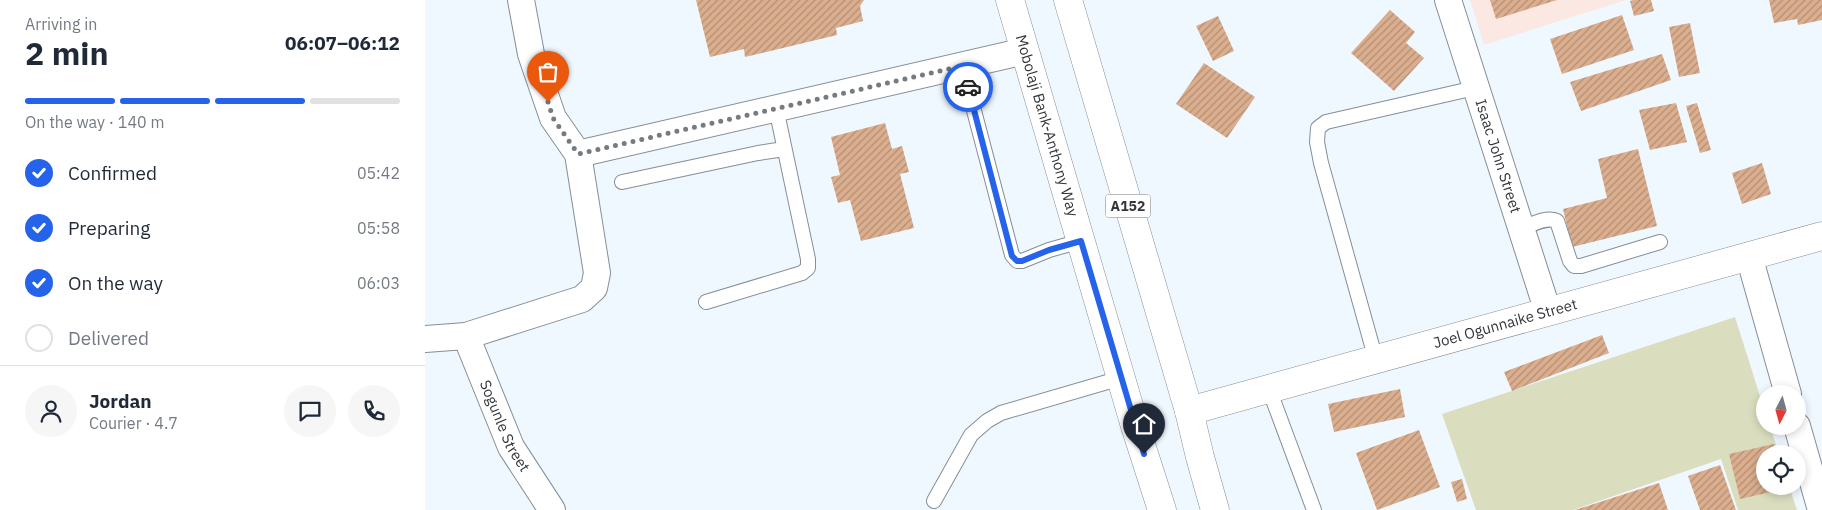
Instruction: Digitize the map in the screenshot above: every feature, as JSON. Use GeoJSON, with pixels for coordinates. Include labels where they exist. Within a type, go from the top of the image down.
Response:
{"type":"FeatureCollection","features":[{"type":"Feature","properties":{"kind":"main road","name":"Mobolaji Bank-Anthony Way"},"geometry":{"type":"LineString","coordinates":[[1010,0],[1121,378],[1154,503]]}},
{"type":"Feature","properties":{"kind":"main road","name":"A152"},"geometry":{"type":"LineString","coordinates":[[1068,0],[1189,411],[1199,457],[1215,510]]}},
{"type":"Feature","properties":{"kind":"main road","name":"Joel Ogunnaike Street"},"geometry":{"type":"LineString","coordinates":[[1189,411],[1822,236]]}},
{"type":"Feature","properties":{"kind":"street"},"geometry":{"type":"LineString","coordinates":[[425,339],[466,336],[581,299],[594,288],[597,272],[578,154],[553,118],[531,54],[521,0]]}},
{"type":"Feature","properties":{"kind":"street","name":"Isaac John Street"},"geometry":{"type":"LineString","coordinates":[[1448,0],[1548,312]]}},
{"type":"Feature","properties":{"kind":"street"},"geometry":{"type":"LineString","coordinates":[[578,154],[1025,51]]}},
{"type":"Feature","properties":{"kind":"street"},"geometry":{"type":"LineString","coordinates":[[1749,256],[1785,385]]}},
{"type":"Feature","properties":{"kind":"street","name":"Sogunle Street"},"geometry":{"type":"LineString","coordinates":[[466,336],[511,446],[553,510]]}},
{"type":"Feature","properties":{"kind":"street"},"geometry":{"type":"LineString","coordinates":[[1800,435],[1821,510]]}},
{"type":"Feature","properties":{"kind":"lane"},"geometry":{"type":"LineString","coordinates":[[962,66],[1012,256],[1017,261],[1022,261],[1049,250],[1081,241]]}},
{"type":"Feature","properties":{"kind":"lane"},"geometry":{"type":"LineString","coordinates":[[1376,360],[1321,163],[1317,142],[1318,128],[1326,122],[1475,88]]}},
{"type":"Feature","properties":{"kind":"lane"},"geometry":{"type":"LineString","coordinates":[[706,302],[802,274],[807,268],[809,259],[776,108]]}},
{"type":"Feature","properties":{"kind":"lane"},"geometry":{"type":"LineString","coordinates":[[622,182],[784,149]]}},
{"type":"Feature","properties":{"kind":"lane"},"geometry":{"type":"LineString","coordinates":[[1521,229],[1546,220],[1552,219],[1557,221],[1570,262],[1574,266],[1581,266],[1660,242]]}},
{"type":"Feature","properties":{"kind":"lane"},"geometry":{"type":"LineString","coordinates":[[934,501],[971,435],[987,421],[1001,413],[1121,378]]}},
{"type":"Feature","properties":{"kind":"lane"},"geometry":{"type":"LineString","coordinates":[[1269,389],[1314,510]]}},
{"type":"Feature","properties":{"kind":"lane"},"geometry":{"type":"LineString","coordinates":[[1136,462],[1154,503]]}},
{"type":"Feature","properties":{"kind":"shaded area"},"geometry":{"type":"Polygon","coordinates":[[[1470,0],[1626,0],[1484,45],[1470,0]]]}},
{"type":"Feature","properties":{"kind":"green space"},"geometry":{"type":"Polygon","coordinates":[[[1735,317],[1756,385],[1756,435],[1773,435],[1776,445],[1756,445],[1756,495],[1792,495],[1797,510],[1738,510],[1721,459],[1573,510],[1476,510],[1442,414],[1735,317]]]}},
{"type":"Feature","properties":{"kind":"building"},"geometry":{"type":"Polygon","coordinates":[[[696,0],[864,0],[860,6],[863,21],[836,28],[837,35],[745,57],[744,49],[710,57],[696,0]]]}},
{"type":"Feature","properties":{"kind":"building"},"geometry":{"type":"Polygon","coordinates":[[[1490,0],[1557,0],[1496,19],[1490,0]]]}},
{"type":"Feature","properties":{"kind":"building"},"geometry":{"type":"Polygon","coordinates":[[[1651,0],[1654,11],[1634,16],[1630,1],[1651,0]]]}},
{"type":"Feature","properties":{"kind":"building"},"geometry":{"type":"Polygon","coordinates":[[[1769,0],[1822,0],[1822,20],[1798,25],[1797,19],[1774,23],[1769,0]]]}},
{"type":"Feature","properties":{"kind":"building"},"geometry":{"type":"Polygon","coordinates":[[[1390,10],[1415,32],[1406,43],[1424,58],[1394,91],[1351,53],[1390,10]]]}},
{"type":"Feature","properties":{"kind":"building"},"geometry":{"type":"Polygon","coordinates":[[[1622,15],[1634,50],[1562,74],[1550,39],[1622,15]]]}},
{"type":"Feature","properties":{"kind":"building"},"geometry":{"type":"Polygon","coordinates":[[[1218,16],[1234,51],[1213,61],[1196,26],[1218,16]]]}},
{"type":"Feature","properties":{"kind":"building"},"geometry":{"type":"Polygon","coordinates":[[[1690,23],[1700,73],[1679,77],[1669,27],[1690,23]]]}},
{"type":"Feature","properties":{"kind":"building"},"geometry":{"type":"Polygon","coordinates":[[[1662,54],[1671,80],[1581,111],[1570,82],[1662,54]]]}},
{"type":"Feature","properties":{"kind":"building"},"geometry":{"type":"Polygon","coordinates":[[[1204,63],[1255,97],[1227,138],[1176,104],[1204,63]]]}},
{"type":"Feature","properties":{"kind":"building"},"geometry":{"type":"Polygon","coordinates":[[[1676,103],[1687,142],[1650,150],[1639,110],[1676,103]]]}},
{"type":"Feature","properties":{"kind":"building"},"geometry":{"type":"Polygon","coordinates":[[[1697,103],[1711,150],[1700,153],[1686,106],[1697,103]]]}},
{"type":"Feature","properties":{"kind":"building"},"geometry":{"type":"Polygon","coordinates":[[[885,123],[892,149],[902,146],[909,172],[900,174],[914,228],[861,241],[850,200],[838,203],[831,177],[840,175],[831,137],[885,123]]]}},
{"type":"Feature","properties":{"kind":"building"},"geometry":{"type":"Polygon","coordinates":[[[1638,149],[1657,226],[1572,247],[1563,209],[1607,198],[1598,159],[1638,149]]]}},
{"type":"Feature","properties":{"kind":"building"},"geometry":{"type":"Polygon","coordinates":[[[1762,163],[1771,194],[1742,204],[1732,173],[1762,163]]]}},
{"type":"Feature","properties":{"kind":"building"},"geometry":{"type":"Polygon","coordinates":[[[1602,335],[1609,353],[1512,391],[1504,372],[1602,335]]]}},
{"type":"Feature","properties":{"kind":"building"},"geometry":{"type":"Polygon","coordinates":[[[1400,389],[1405,417],[1334,432],[1328,404],[1400,389]]]}},
{"type":"Feature","properties":{"kind":"building"},"geometry":{"type":"Polygon","coordinates":[[[1419,430],[1440,487],[1377,510],[1356,453],[1419,430]]]}},
{"type":"Feature","properties":{"kind":"building"},"geometry":{"type":"Polygon","coordinates":[[[1756,448],[1756,495],[1758,495],[1740,499],[1729,454],[1756,448]]]}},
{"type":"Feature","properties":{"kind":"building"},"geometry":{"type":"Polygon","coordinates":[[[1720,465],[1736,510],[1700,510],[1688,476],[1720,465]]]}},
{"type":"Feature","properties":{"kind":"building"},"geometry":{"type":"Polygon","coordinates":[[[1462,479],[1467,499],[1457,502],[1451,482],[1462,479]]]}},
{"type":"Feature","properties":{"kind":"building"},"geometry":{"type":"Polygon","coordinates":[[[1659,483],[1668,510],[1575,510],[1659,483]]]}},
{"type":"Feature","properties":{"kind":"way so far"},"geometry":{"type":"LineString","coordinates":[[548,102],[553,118],[578,154],[962,66],[968,87]]}},
{"type":"Feature","properties":{"kind":"route"},"geometry":{"type":"LineString","coordinates":[[968,87],[1012,256],[1017,261],[1022,261],[1049,250],[1081,241],[1144,454]]}}]}
